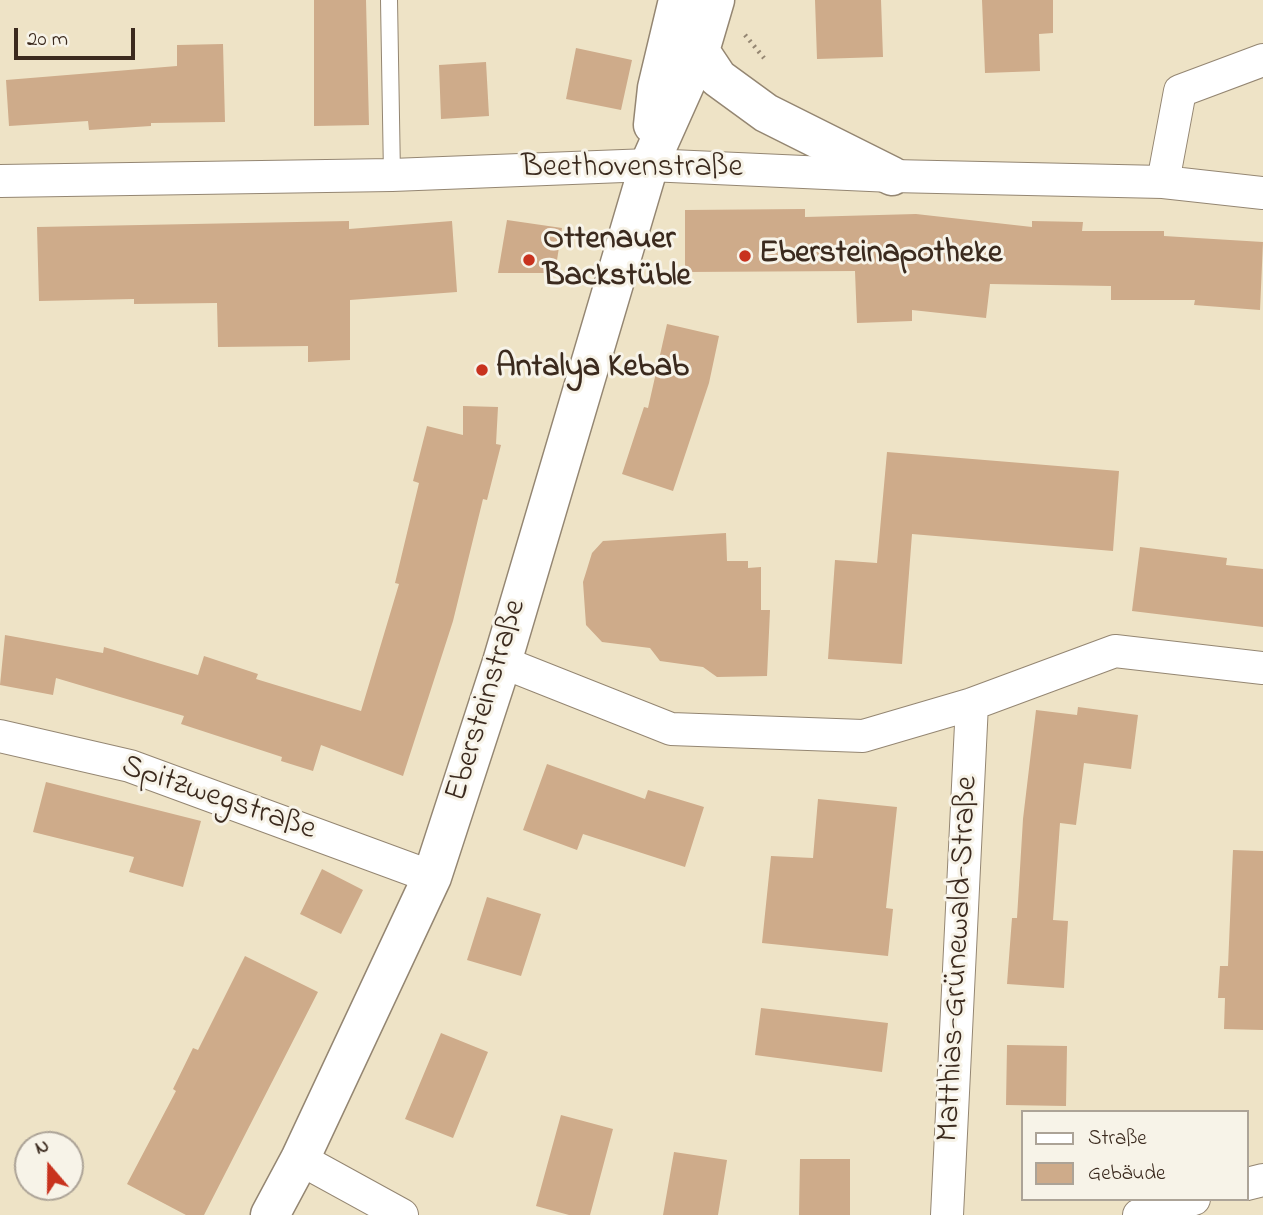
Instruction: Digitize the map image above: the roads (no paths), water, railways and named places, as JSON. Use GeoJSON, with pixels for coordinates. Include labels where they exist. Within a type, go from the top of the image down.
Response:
{"type":"FeatureCollection","features":[{"type":"Feature","properties":{"kind":"street","name":"Ebersteinstraße"},"geometry":{"type":"LineString","coordinates":[[649,165],[657,88],[678,0]]}},
{"type":"Feature","properties":{"kind":"street","name":"Ebersteinstraße"},"geometry":{"type":"LineString","coordinates":[[270,1215],[300,1159],[432,877],[502,663],[649,165],[700,51],[715,0]]}},
{"type":"Feature","properties":{"kind":"street"},"geometry":{"type":"LineString","coordinates":[[700,51],[718,78],[766,113],[892,176]]}},
{"type":"Feature","properties":{"kind":"street"},"geometry":{"type":"LineString","coordinates":[[1163,182],[1180,91],[1263,60]]}},
{"type":"Feature","properties":{"kind":"street","name":"Beethovenstraße"},"geometry":{"type":"LineString","coordinates":[[0,181],[393,174],[649,165],[892,176],[1163,182],[1263,193]]}},
{"type":"Feature","properties":{"kind":"street"},"geometry":{"type":"LineString","coordinates":[[502,663],[671,729],[863,736],[972,704],[1115,651],[1263,668]]}},
{"type":"Feature","properties":{"kind":"street","name":"Matthias-Grünewald-Straße"},"geometry":{"type":"LineString","coordinates":[[947,1215],[972,704]]}},
{"type":"Feature","properties":{"kind":"street","name":"Spitzwegstraße"},"geometry":{"type":"LineString","coordinates":[[0,736],[130,766],[432,877]]}},
{"type":"Feature","properties":{"kind":"street"},"geometry":{"type":"LineString","coordinates":[[300,1159],[402,1215]]}},
{"type":"Feature","properties":{"kind":"street"},"geometry":{"type":"LineString","coordinates":[[1139,1215],[1187,1201]]}},
{"type":"Feature","properties":{"kind":"lane"},"geometry":{"type":"LineString","coordinates":[[389,0],[393,174]]}},
{"type":"Feature","properties":{"kind":"place","name":"Ebersteinapotheke"},"geometry":{"type":"Point","coordinates":[745,256]}},
{"type":"Feature","properties":{"kind":"place","name":"Ottenauer Backstüble"},"geometry":{"type":"Point","coordinates":[529,260]}},
{"type":"Feature","properties":{"kind":"place","name":"Antalya Kebab"},"geometry":{"type":"Point","coordinates":[482,370]}}]}
